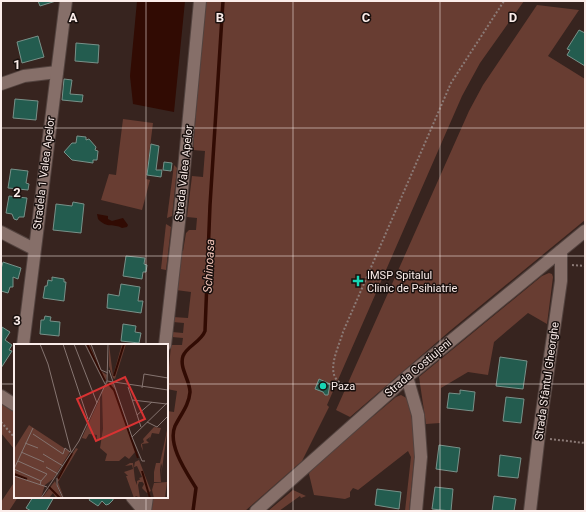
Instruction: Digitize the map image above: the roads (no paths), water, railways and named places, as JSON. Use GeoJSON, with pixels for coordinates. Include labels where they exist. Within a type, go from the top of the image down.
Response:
{"type":"FeatureCollection","features":[{"type":"Feature","properties":{"kind":"street","name":"Stradela 1 Valea Apelor"},"geometry":{"type":"LineString","coordinates":[[23,344],[66,1]]}},
{"type":"Feature","properties":{"kind":"street","name":"Strada Valea Apelor"},"geometry":{"type":"LineString","coordinates":[[165,344],[179,222],[200,1]]}},
{"type":"Feature","properties":{"kind":"street"},"geometry":{"type":"LineString","coordinates":[[1,84],[24,76],[57,72]]}},
{"type":"Feature","properties":{"kind":"street","name":"Strada Costiujeni"},"geometry":{"type":"LineString","coordinates":[[256,511],[407,377],[585,231]]}},
{"type":"Feature","properties":{"kind":"street"},"geometry":{"type":"LineString","coordinates":[[1,232],[34,249]]}},
{"type":"Feature","properties":{"kind":"street","name":"Strada Sfântul Gheorghe"},"geometry":{"type":"LineString","coordinates":[[530,511],[561,281],[562,251]]}},
{"type":"Feature","properties":{"kind":"street"},"geometry":{"type":"LineString","coordinates":[[407,377],[418,415],[422,457],[416,511]]}},
{"type":"Feature","properties":{"kind":"street"},"geometry":{"type":"LineString","coordinates":[[1,396],[14,404]]}},
{"type":"Feature","properties":{"kind":"street"},"geometry":{"type":"LineString","coordinates":[[133,498],[144,511]]}},
{"type":"Feature","properties":{"kind":"street"},"geometry":{"type":"LineString","coordinates":[[144,511],[147,498]]}},
{"type":"Feature","properties":{"kind":"waterway","name":"Schinoasa"},"geometry":{"type":"LineString","coordinates":[[193,511],[196,488],[179,458],[173,434],[190,392],[182,365],[183,356],[205,331],[210,205],[223,1]]}},
{"type":"Feature","properties":{"kind":"place","name":"IMSP Spitalul Clinic de Psihiatrie"},"geometry":{"type":"Point","coordinates":[358,281]}},
{"type":"Feature","properties":{"kind":"place","name":"Paza"},"geometry":{"type":"Point","coordinates":[323,386]}}]}
